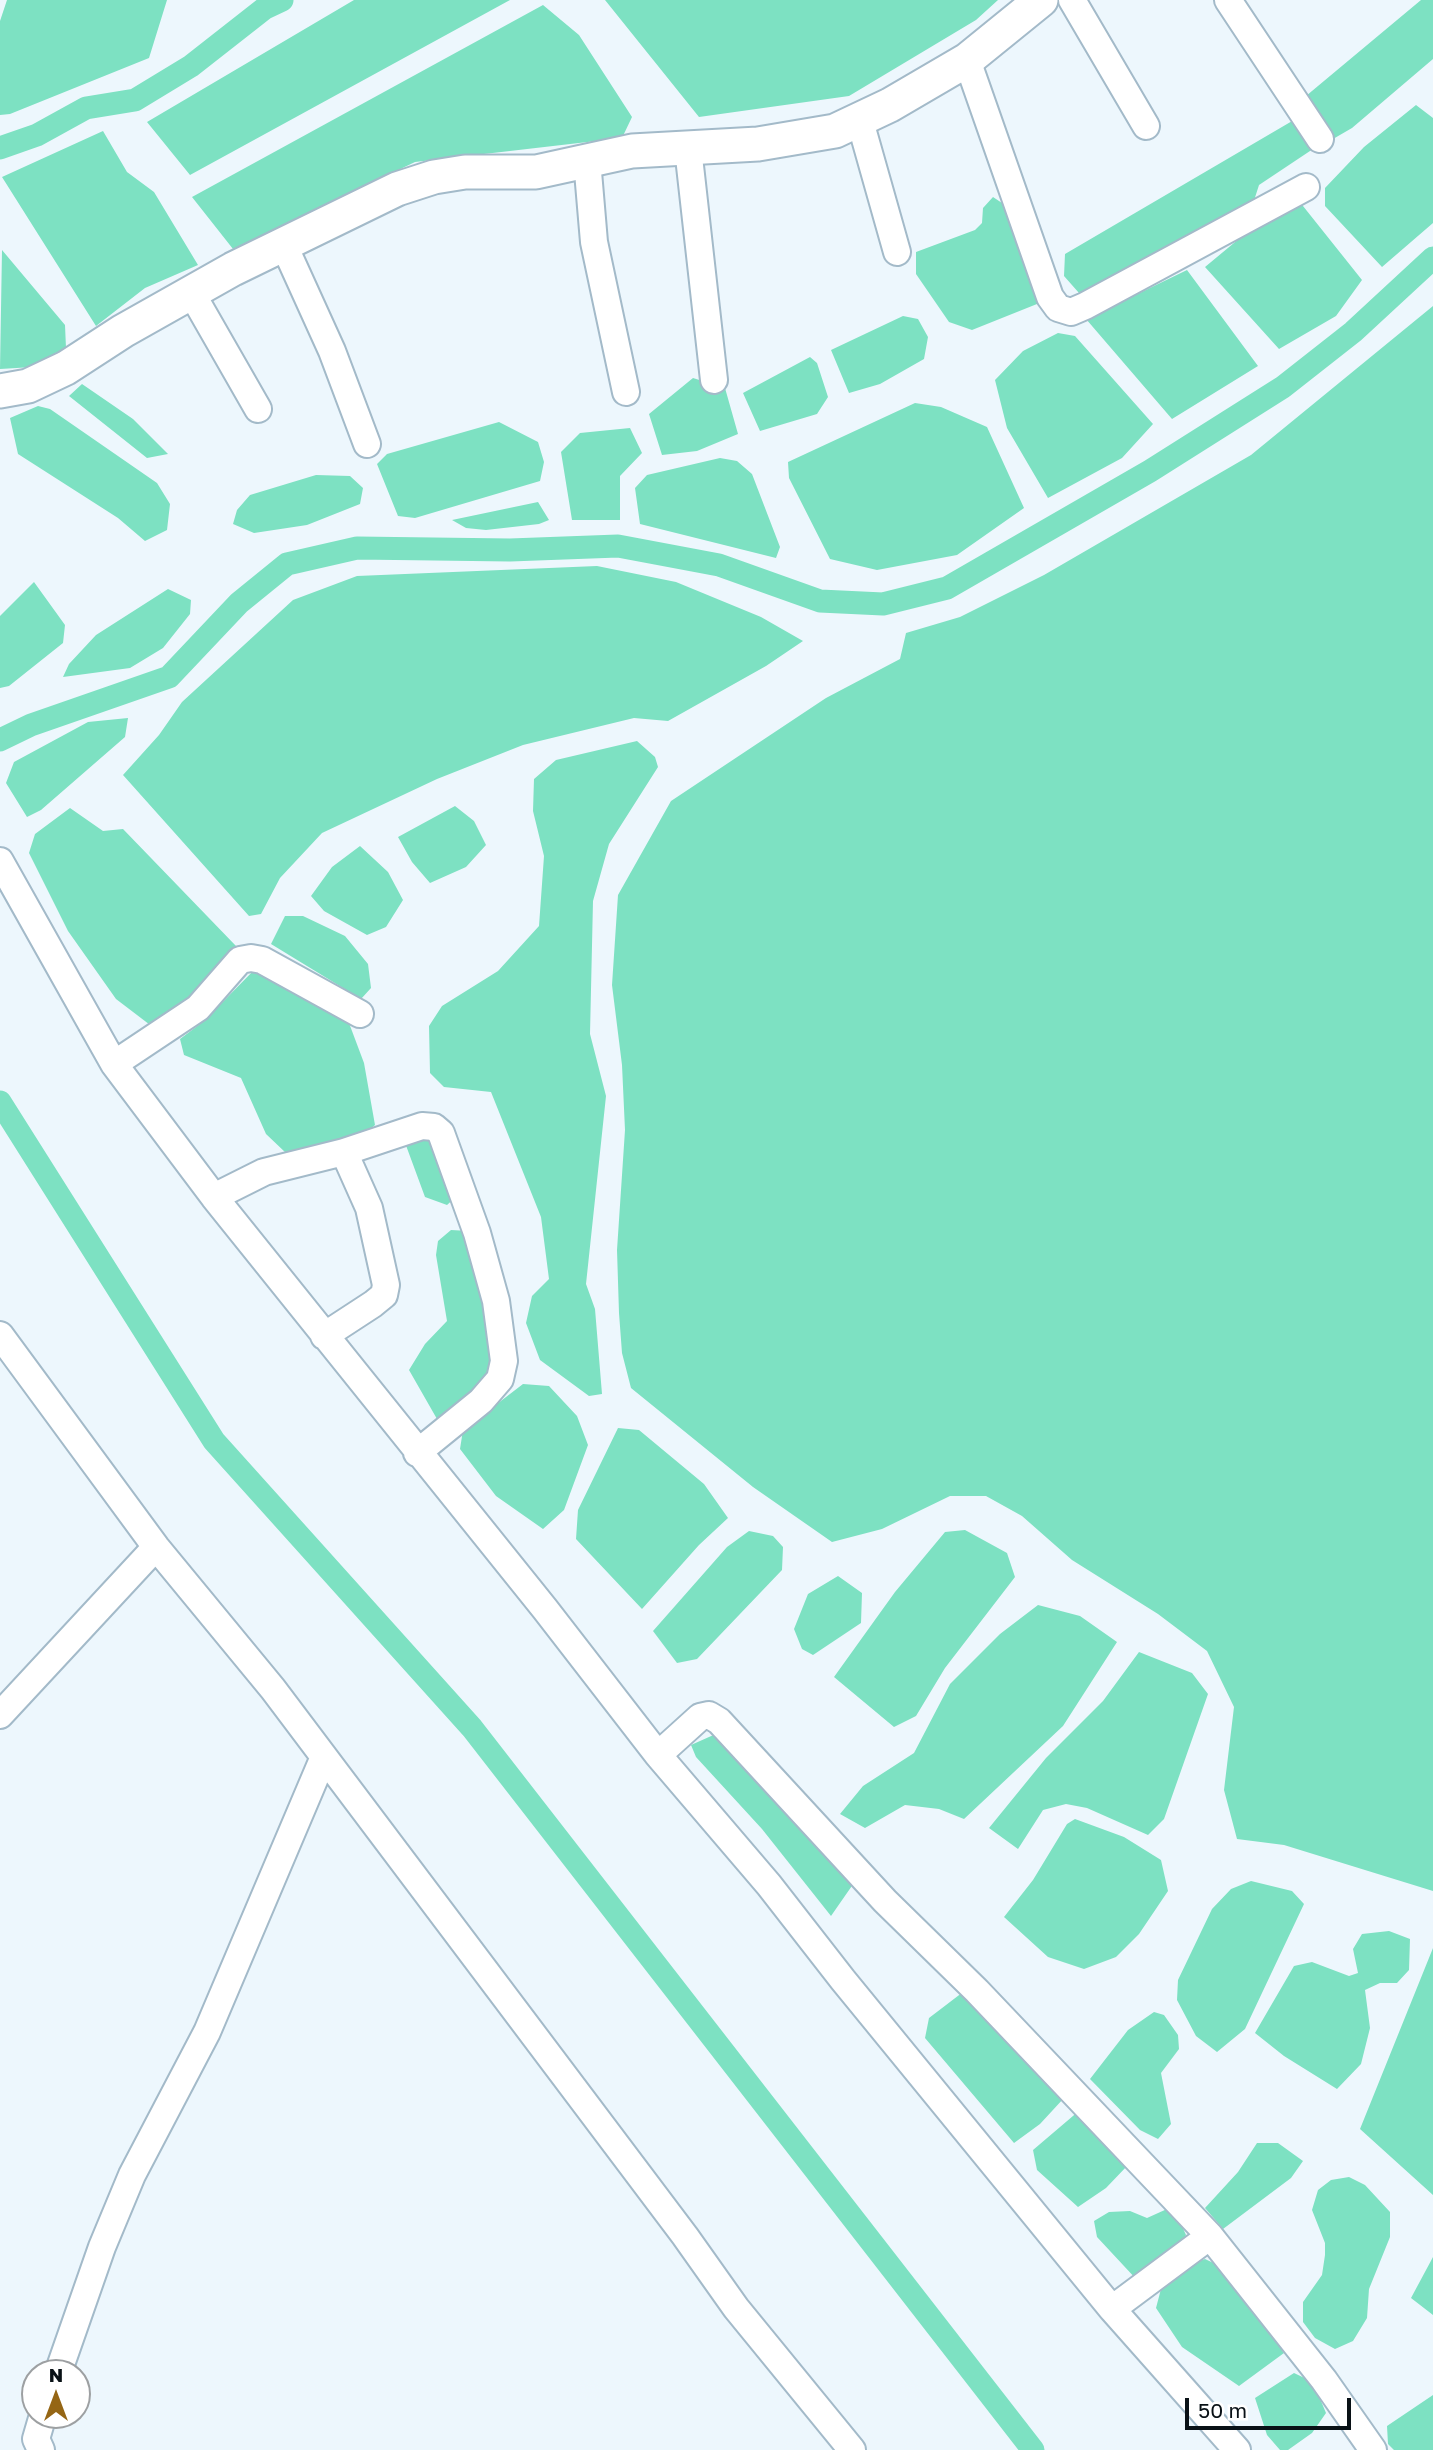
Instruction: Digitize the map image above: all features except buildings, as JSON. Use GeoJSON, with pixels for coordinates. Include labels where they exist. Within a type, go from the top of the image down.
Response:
{"type":"FeatureCollection","features":[{"type":"Feature","properties":{"kind":"street"},"geometry":{"type":"LineString","coordinates":[[0,391],[28,386],[66,368],[191,292],[283,243],[397,189],[434,177],[465,172],[537,172],[632,151],[758,144],[808,136],[860,121],[967,60],[1041,0]]}},
{"type":"Feature","properties":{"kind":"street"},"geometry":{"type":"LineString","coordinates":[[1072,0],[1146,127]]}},
{"type":"Feature","properties":{"kind":"street"},"geometry":{"type":"LineString","coordinates":[[1228,0],[1320,139]]}},
{"type":"Feature","properties":{"kind":"street"},"geometry":{"type":"LineString","coordinates":[[967,60],[1050,297],[1058,308],[1071,312],[1085,306],[1306,187]]}},
{"type":"Feature","properties":{"kind":"street"},"geometry":{"type":"LineString","coordinates":[[860,121],[897,252]]}},
{"type":"Feature","properties":{"kind":"street"},"geometry":{"type":"LineString","coordinates":[[688,148],[714,380]]}},
{"type":"Feature","properties":{"kind":"street"},"geometry":{"type":"LineString","coordinates":[[587,160],[594,242],[626,392]]}},
{"type":"Feature","properties":{"kind":"street"},"geometry":{"type":"LineString","coordinates":[[283,243],[332,351],[367,444]]}},
{"type":"Feature","properties":{"kind":"street"},"geometry":{"type":"LineString","coordinates":[[191,292],[258,409]]}},
{"type":"Feature","properties":{"kind":"street"},"geometry":{"type":"LineString","coordinates":[[0,861],[114,1064],[214,1197],[545,1609],[658,1755],[769,1885],[843,1980],[1112,2309],[1237,2450]]}},
{"type":"Feature","properties":{"kind":"street"},"geometry":{"type":"LineString","coordinates":[[114,1064],[198,1008],[240,960],[262,960],[360,1014]]}},
{"type":"Feature","properties":{"kind":"street"},"geometry":{"type":"LineString","coordinates":[[214,1197],[264,1172],[344,1152],[422,1126],[434,1127],[441,1133],[477,1233],[496,1301],[504,1361],[500,1380],[481,1401],[417,1453]]}},
{"type":"Feature","properties":{"kind":"street"},"geometry":{"type":"LineString","coordinates":[[324,1336],[383,1296],[386,1285],[369,1208],[344,1152]]}},
{"type":"Feature","properties":{"kind":"street"},"geometry":{"type":"LineString","coordinates":[[0,1335],[156,1547],[274,1689],[323,1759],[685,2236],[736,2308],[852,2450]]}},
{"type":"Feature","properties":{"kind":"street"},"geometry":{"type":"LineString","coordinates":[[0,1715],[156,1547]]}},
{"type":"Feature","properties":{"kind":"street"},"geometry":{"type":"LineString","coordinates":[[658,1755],[700,1717],[709,1715],[719,1721],[885,1901],[977,1991],[1210,2236],[1324,2380],[1373,2450]]}},
{"type":"Feature","properties":{"kind":"street"},"geometry":{"type":"LineString","coordinates":[[63,2359],[132,2175],[207,2032],[323,1759]]}},
{"type":"Feature","properties":{"kind":"street"},"geometry":{"type":"LineString","coordinates":[[1112,2309],[1210,2236]]}},
{"type":"Feature","properties":{"kind":"street"},"geometry":{"type":"LineString","coordinates":[[39,2429],[36,2439],[41,2450]]}},
{"type":"Feature","properties":{"kind":"shaded area"},"geometry":{"type":"Polygon","coordinates":[[[7,0],[167,0],[149,58],[10,114],[0,115],[0,21],[7,0]]]}},
{"type":"Feature","properties":{"kind":"shaded area"},"geometry":{"type":"Polygon","coordinates":[[[354,0],[510,0],[190,175],[147,122],[354,0]]]}},
{"type":"Feature","properties":{"kind":"shaded area"},"geometry":{"type":"Polygon","coordinates":[[[605,0],[998,0],[976,20],[849,96],[699,117],[605,0]]]}},
{"type":"Feature","properties":{"kind":"shaded area"},"geometry":{"type":"Polygon","coordinates":[[[1421,0],[1433,0],[1433,59],[1352,128],[1333,139],[1306,96],[1421,0]]]}},
{"type":"Feature","properties":{"kind":"shaded area"},"geometry":{"type":"Polygon","coordinates":[[[543,5],[579,35],[632,117],[622,138],[415,162],[233,249],[192,197],[543,5]]]}},
{"type":"Feature","properties":{"kind":"shaded area"},"geometry":{"type":"Polygon","coordinates":[[[1416,105],[1433,118],[1433,223],[1382,267],[1325,206],[1325,188],[1364,147],[1416,105]]]}},
{"type":"Feature","properties":{"kind":"shaded area"},"geometry":{"type":"Polygon","coordinates":[[[1299,117],[1313,149],[1259,185],[1251,210],[1079,293],[1064,276],[1065,254],[1299,117]]]}},
{"type":"Feature","properties":{"kind":"shaded area"},"geometry":{"type":"Polygon","coordinates":[[[103,131],[127,172],[154,192],[198,265],[145,288],[96,326],[2,177],[103,131]]]}},
{"type":"Feature","properties":{"kind":"shaded area"},"geometry":{"type":"Polygon","coordinates":[[[993,197],[1008,207],[1042,302],[972,330],[949,322],[916,274],[916,252],[975,230],[982,223],[983,208],[993,197]]]}},
{"type":"Feature","properties":{"kind":"shaded area"},"geometry":{"type":"Polygon","coordinates":[[[1299,201],[1362,280],[1336,316],[1279,349],[1205,267],[1252,228],[1299,201]]]}},
{"type":"Feature","properties":{"kind":"shaded area"},"geometry":{"type":"Polygon","coordinates":[[[2,250],[65,325],[66,348],[33,367],[0,369],[2,250]]]}},
{"type":"Feature","properties":{"kind":"shaded area"},"geometry":{"type":"Polygon","coordinates":[[[1187,270],[1258,366],[1172,419],[1086,319],[1187,270]]]}},
{"type":"Feature","properties":{"kind":"shaded area"},"geometry":{"type":"Polygon","coordinates":[[[1433,306],[1433,1891],[1284,1845],[1237,1839],[1224,1790],[1234,1707],[1207,1651],[1158,1614],[1072,1560],[1022,1516],[986,1496],[950,1496],[882,1529],[832,1542],[753,1487],[631,1388],[622,1353],[619,1313],[617,1250],[625,1130],[622,1065],[612,985],[618,895],[671,801],[826,698],[900,659],[906,633],[960,617],[1044,575],[1251,455],[1433,306]]]}},
{"type":"Feature","properties":{"kind":"shaded area"},"geometry":{"type":"Polygon","coordinates":[[[903,316],[918,319],[928,337],[924,359],[880,384],[849,393],[831,350],[903,316]]]}},
{"type":"Feature","properties":{"kind":"shaded area"},"geometry":{"type":"Polygon","coordinates":[[[1058,333],[1075,336],[1153,424],[1122,458],[1048,498],[1007,428],[995,380],[1023,351],[1058,333]]]}},
{"type":"Feature","properties":{"kind":"shaded area"},"geometry":{"type":"Polygon","coordinates":[[[810,357],[817,363],[828,397],[817,414],[760,431],[743,393],[810,357]]]}},
{"type":"Feature","properties":{"kind":"shaded area"},"geometry":{"type":"Polygon","coordinates":[[[693,378],[725,388],[738,434],[697,451],[662,455],[649,414],[693,378]]]}},
{"type":"Feature","properties":{"kind":"shaded area"},"geometry":{"type":"Polygon","coordinates":[[[82,384],[133,419],[168,454],[147,458],[69,396],[82,384]]]}},
{"type":"Feature","properties":{"kind":"shaded area"},"geometry":{"type":"Polygon","coordinates":[[[915,403],[941,407],[987,427],[1024,508],[957,555],[877,570],[830,559],[789,478],[788,462],[915,403]]]}},
{"type":"Feature","properties":{"kind":"shaded area"},"geometry":{"type":"Polygon","coordinates":[[[38,406],[50,409],[157,483],[170,504],[167,530],[145,541],[118,518],[18,454],[10,418],[38,406]]]}},
{"type":"Feature","properties":{"kind":"shaded area"},"geometry":{"type":"Polygon","coordinates":[[[499,422],[538,442],[544,462],[540,481],[415,518],[398,516],[377,464],[387,454],[499,422]]]}},
{"type":"Feature","properties":{"kind":"shaded area"},"geometry":{"type":"Polygon","coordinates":[[[630,428],[642,453],[620,476],[620,520],[572,520],[561,452],[580,433],[630,428]]]}},
{"type":"Feature","properties":{"kind":"shaded area"},"geometry":{"type":"Polygon","coordinates":[[[720,458],[737,461],[752,474],[780,547],[776,558],[640,524],[635,488],[647,475],[720,458]]]}},
{"type":"Feature","properties":{"kind":"shaded area"},"geometry":{"type":"Polygon","coordinates":[[[316,475],[350,476],[363,488],[360,504],[307,525],[254,533],[233,524],[237,510],[250,495],[316,475]]]}},
{"type":"Feature","properties":{"kind":"shaded area"},"geometry":{"type":"Polygon","coordinates":[[[538,502],[549,520],[539,524],[486,530],[466,528],[452,520],[538,502]]]}},
{"type":"Feature","properties":{"kind":"shaded area"},"geometry":{"type":"Polygon","coordinates":[[[597,566],[676,582],[761,617],[803,641],[766,666],[668,721],[634,718],[523,745],[437,779],[322,833],[280,878],[261,914],[249,916],[123,775],[159,735],[182,702],[293,600],[357,576],[597,566]]]}},
{"type":"Feature","properties":{"kind":"shaded area"},"geometry":{"type":"Polygon","coordinates":[[[34,582],[65,625],[63,643],[9,686],[0,688],[0,616],[34,582]]]}},
{"type":"Feature","properties":{"kind":"shaded area"},"geometry":{"type":"Polygon","coordinates":[[[168,589],[191,600],[190,614],[163,648],[130,668],[63,677],[69,664],[96,635],[168,589]]]}},
{"type":"Feature","properties":{"kind":"shaded area"},"geometry":{"type":"Polygon","coordinates":[[[128,718],[125,737],[41,810],[27,817],[6,783],[14,762],[88,722],[128,718]]]}},
{"type":"Feature","properties":{"kind":"shaded area"},"geometry":{"type":"Polygon","coordinates":[[[637,741],[655,757],[658,767],[609,844],[593,901],[590,1034],[606,1096],[586,1284],[595,1309],[602,1394],[589,1396],[540,1360],[526,1323],[532,1296],[549,1279],[541,1217],[491,1092],[444,1087],[430,1073],[429,1026],[442,1006],[498,971],[539,926],[544,856],[533,811],[534,779],[556,760],[637,741]]]}},
{"type":"Feature","properties":{"kind":"shaded area"},"geometry":{"type":"Polygon","coordinates":[[[455,806],[474,821],[486,845],[466,867],[430,883],[412,862],[398,837],[455,806]]]}},
{"type":"Feature","properties":{"kind":"shaded area"},"geometry":{"type":"Polygon","coordinates":[[[70,808],[103,831],[123,829],[236,946],[203,1001],[158,1031],[116,999],[68,931],[29,853],[35,834],[70,808]]]}},
{"type":"Feature","properties":{"kind":"shaded area"},"geometry":{"type":"Polygon","coordinates":[[[360,846],[388,872],[403,900],[386,927],[367,935],[324,911],[311,896],[332,867],[360,846]]]}},
{"type":"Feature","properties":{"kind":"shaded area"},"geometry":{"type":"Polygon","coordinates":[[[285,916],[303,916],[345,936],[368,964],[371,988],[361,999],[271,944],[285,916]]]}},
{"type":"Feature","properties":{"kind":"shaded area"},"geometry":{"type":"Polygon","coordinates":[[[258,966],[343,1007],[364,1063],[375,1125],[355,1142],[286,1153],[266,1134],[241,1078],[184,1055],[180,1039],[204,1021],[258,966]]]}},
{"type":"Feature","properties":{"kind":"shaded area"},"geometry":{"type":"Polygon","coordinates":[[[430,1129],[458,1195],[447,1205],[425,1197],[404,1140],[430,1129]]]}},
{"type":"Feature","properties":{"kind":"shaded area"},"geometry":{"type":"Polygon","coordinates":[[[451,1230],[469,1231],[501,1358],[483,1385],[437,1419],[409,1370],[425,1344],[447,1321],[436,1255],[438,1241],[451,1230]]]}},
{"type":"Feature","properties":{"kind":"shaded area"},"geometry":{"type":"Polygon","coordinates":[[[523,1384],[549,1386],[577,1416],[588,1445],[564,1510],[543,1529],[496,1496],[460,1449],[463,1430],[523,1384]]]}},
{"type":"Feature","properties":{"kind":"shaded area"},"geometry":{"type":"Polygon","coordinates":[[[618,1428],[639,1430],[704,1484],[728,1518],[699,1545],[642,1609],[576,1539],[578,1510],[618,1428]]]}},
{"type":"Feature","properties":{"kind":"shaded area"},"geometry":{"type":"Polygon","coordinates":[[[965,1530],[1007,1553],[1015,1577],[945,1668],[916,1716],[894,1727],[834,1677],[895,1592],[945,1532],[965,1530]]]}},
{"type":"Feature","properties":{"kind":"shaded area"},"geometry":{"type":"Polygon","coordinates":[[[749,1531],[773,1536],[783,1547],[782,1570],[697,1659],[677,1663],[653,1631],[727,1547],[749,1531]]]}},
{"type":"Feature","properties":{"kind":"shaded area"},"geometry":{"type":"Polygon","coordinates":[[[838,1576],[862,1593],[861,1623],[813,1655],[802,1649],[794,1629],[808,1594],[838,1576]]]}},
{"type":"Feature","properties":{"kind":"shaded area"},"geometry":{"type":"Polygon","coordinates":[[[1038,1605],[1080,1616],[1117,1642],[1063,1726],[964,1819],[939,1809],[905,1805],[865,1828],[840,1814],[863,1786],[914,1753],[950,1684],[1000,1634],[1038,1605]]]}},
{"type":"Feature","properties":{"kind":"shaded area"},"geometry":{"type":"Polygon","coordinates":[[[1139,1652],[1192,1673],[1208,1694],[1164,1819],[1148,1835],[1087,1808],[1066,1804],[1043,1810],[1018,1849],[989,1828],[1046,1758],[1103,1701],[1139,1652]]]}},
{"type":"Feature","properties":{"kind":"shaded area"},"geometry":{"type":"Polygon","coordinates":[[[718,1733],[856,1880],[831,1916],[762,1829],[696,1757],[691,1745],[718,1733]]]}},
{"type":"Feature","properties":{"kind":"shaded area"},"geometry":{"type":"Polygon","coordinates":[[[1075,1819],[1124,1837],[1161,1860],[1168,1891],[1139,1934],[1116,1957],[1084,1969],[1048,1957],[1004,1917],[1033,1880],[1067,1824],[1075,1819]]]}},
{"type":"Feature","properties":{"kind":"shaded area"},"geometry":{"type":"Polygon","coordinates":[[[1251,1881],[1292,1891],[1304,1904],[1245,2029],[1217,2052],[1196,2036],[1177,2000],[1178,1980],[1212,1909],[1231,1889],[1251,1881]]]}},
{"type":"Feature","properties":{"kind":"shaded area"},"geometry":{"type":"Polygon","coordinates":[[[1389,1931],[1410,1939],[1409,1970],[1397,1983],[1380,1983],[1365,1990],[1370,2028],[1361,2064],[1337,2089],[1284,2056],[1255,2033],[1294,1966],[1312,1962],[1349,1976],[1358,1973],[1353,1949],[1362,1934],[1389,1931]]]}},
{"type":"Feature","properties":{"kind":"shaded area"},"geometry":{"type":"Polygon","coordinates":[[[1433,1948],[1433,2195],[1360,2129],[1433,1948]]]}},
{"type":"Feature","properties":{"kind":"shaded area"},"geometry":{"type":"Polygon","coordinates":[[[967,1989],[1064,2098],[1040,2124],[1014,2143],[925,2038],[929,2018],[967,1989]]]}},
{"type":"Feature","properties":{"kind":"shaded area"},"geometry":{"type":"Polygon","coordinates":[[[1154,2012],[1164,2015],[1178,2035],[1179,2049],[1161,2073],[1171,2124],[1158,2139],[1140,2130],[1090,2079],[1128,2030],[1154,2012]]]}},
{"type":"Feature","properties":{"kind":"shaded area"},"geometry":{"type":"Polygon","coordinates":[[[1080,2110],[1128,2165],[1106,2188],[1078,2207],[1037,2170],[1033,2150],[1080,2110]]]}},
{"type":"Feature","properties":{"kind":"shaded area"},"geometry":{"type":"Polygon","coordinates":[[[1257,2143],[1278,2143],[1303,2161],[1291,2178],[1223,2229],[1205,2208],[1238,2172],[1257,2143]]]}},
{"type":"Feature","properties":{"kind":"shaded area"},"geometry":{"type":"Polygon","coordinates":[[[1349,2177],[1365,2185],[1390,2212],[1390,2237],[1369,2289],[1367,2318],[1353,2341],[1335,2349],[1315,2338],[1303,2322],[1303,2302],[1322,2275],[1325,2255],[1325,2243],[1312,2210],[1318,2190],[1331,2180],[1349,2177]]]}},
{"type":"Feature","properties":{"kind":"shaded area"},"geometry":{"type":"Polygon","coordinates":[[[1167,2209],[1175,2211],[1186,2235],[1176,2254],[1137,2280],[1097,2237],[1094,2221],[1109,2212],[1130,2211],[1147,2218],[1167,2209]]]}},
{"type":"Feature","properties":{"kind":"shaded area"},"geometry":{"type":"Polygon","coordinates":[[[1433,2257],[1433,2315],[1411,2298],[1433,2257]]]}},
{"type":"Feature","properties":{"kind":"shaded area"},"geometry":{"type":"Polygon","coordinates":[[[1205,2259],[1222,2267],[1284,2353],[1239,2386],[1182,2347],[1156,2308],[1161,2289],[1181,2268],[1205,2259]]]}},
{"type":"Feature","properties":{"kind":"shaded area"},"geometry":{"type":"Polygon","coordinates":[[[1294,2373],[1313,2382],[1326,2413],[1312,2433],[1288,2450],[1280,2450],[1267,2435],[1255,2398],[1294,2373]]]}},
{"type":"Feature","properties":{"kind":"shaded area"},"geometry":{"type":"Polygon","coordinates":[[[1433,2395],[1433,2450],[1394,2450],[1388,2444],[1387,2426],[1433,2395]]]}},
{"type":"Feature","properties":{"kind":"waterway"},"geometry":{"type":"LineString","coordinates":[[0,148],[37,135],[86,108],[135,100],[191,66],[265,8],[282,0]]}},
{"type":"Feature","properties":{"kind":"waterway"},"geometry":{"type":"LineString","coordinates":[[0,740],[31,725],[169,677],[239,603],[287,564],[357,548],[510,550],[618,546],[719,565],[820,601],[883,604],[947,588],[1150,471],[1283,387],[1353,332],[1433,258]]}},
{"type":"Feature","properties":{"kind":"waterway"},"geometry":{"type":"LineString","coordinates":[[0,1102],[214,1441],[472,1728],[1033,2450]]}}]}
